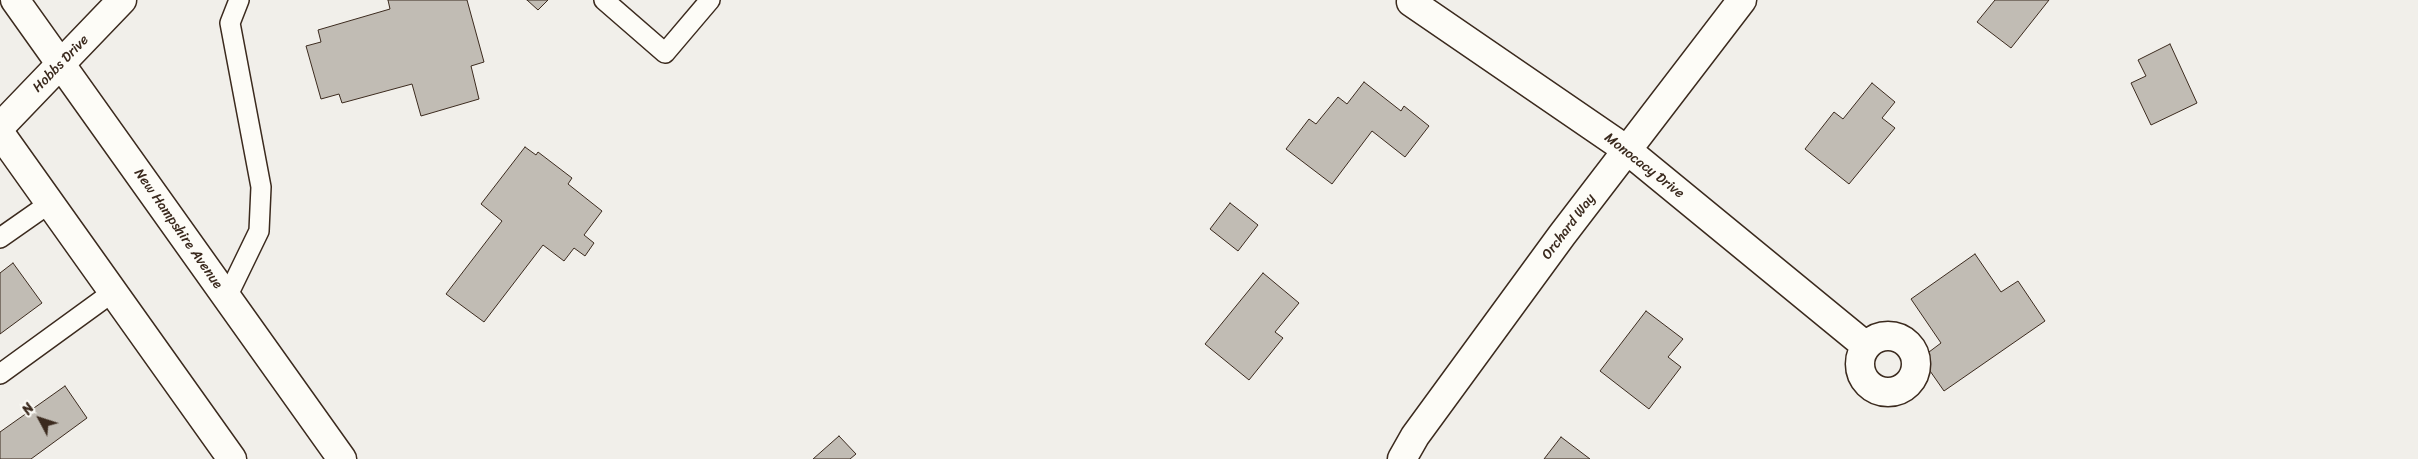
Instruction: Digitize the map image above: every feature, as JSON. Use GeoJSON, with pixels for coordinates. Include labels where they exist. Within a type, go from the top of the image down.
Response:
{"type":"FeatureCollection","features":[{"type":"Feature","properties":{"kind":"street","name":"New Hampshire Avenue"},"geometry":{"type":"LineString","coordinates":[[15,0],[342,459]]}},
{"type":"Feature","properties":{"kind":"street","name":"Hobbs Drive"},"geometry":{"type":"LineString","coordinates":[[0,127],[122,0]]}},
{"type":"Feature","properties":{"kind":"street","name":"Orchard Way"},"geometry":{"type":"LineString","coordinates":[[1402,459],[1421,428],[1627,150],[1742,0]]}},
{"type":"Feature","properties":{"kind":"street","name":"Monocacy Drive"},"geometry":{"type":"LineString","coordinates":[[1411,2],[1627,150],[1866,346]]}},
{"type":"Feature","properties":{"kind":"street"},"geometry":{"type":"LineString","coordinates":[[0,133],[232,459]]}},
{"type":"Feature","properties":{"kind":"lane"},"geometry":{"type":"LineString","coordinates":[[227,297],[259,232],[261,187],[230,23],[240,0]]}},
{"type":"Feature","properties":{"kind":"lane"},"geometry":{"type":"LineString","coordinates":[[604,0],[665,53],[710,0]]}},
{"type":"Feature","properties":{"kind":"lane"},"geometry":{"type":"LineString","coordinates":[[0,238],[50,203]]}},
{"type":"Feature","properties":{"kind":"lane"},"geometry":{"type":"LineString","coordinates":[[0,374],[113,292]]}},
{"type":"Feature","properties":{"kind":"building"},"geometry":{"type":"Polygon","coordinates":[[[388,0],[467,0],[484,62],[471,66],[479,99],[421,116],[412,84],[342,103],[339,94],[321,99],[306,46],[321,42],[318,30],[390,9],[388,0]]]}},
{"type":"Feature","properties":{"kind":"building"},"geometry":{"type":"Polygon","coordinates":[[[527,0],[548,0],[538,10],[527,0]]]}},
{"type":"Feature","properties":{"kind":"building"},"geometry":{"type":"Polygon","coordinates":[[[1995,0],[2049,0],[2011,48],[1977,22],[1995,0]]]}},
{"type":"Feature","properties":{"kind":"building"},"geometry":{"type":"Polygon","coordinates":[[[2170,44],[2197,103],[2151,125],[2131,83],[2146,76],[2138,60],[2170,44]]]}},
{"type":"Feature","properties":{"kind":"building"},"geometry":{"type":"Polygon","coordinates":[[[1364,82],[1401,111],[1404,106],[1429,126],[1405,157],[1372,131],[1332,184],[1286,149],[1309,119],[1316,124],[1338,97],[1347,104],[1364,82]]]}},
{"type":"Feature","properties":{"kind":"building"},"geometry":{"type":"Polygon","coordinates":[[[1872,83],[1895,102],[1882,118],[1895,128],[1849,184],[1805,149],[1834,112],[1843,119],[1872,83]]]}},
{"type":"Feature","properties":{"kind":"building"},"geometry":{"type":"Polygon","coordinates":[[[525,147],[536,155],[538,152],[572,178],[568,184],[602,211],[584,235],[594,243],[585,256],[574,248],[564,261],[543,245],[484,322],[446,294],[502,221],[481,204],[525,147]]]}},
{"type":"Feature","properties":{"kind":"building"},"geometry":{"type":"Polygon","coordinates":[[[1230,203],[1258,225],[1238,251],[1210,229],[1230,203]]]}},
{"type":"Feature","properties":{"kind":"building"},"geometry":{"type":"Polygon","coordinates":[[[1975,254],[2001,292],[2018,281],[2045,321],[1944,391],[1921,358],[1941,343],[1911,299],[1975,254]]]}},
{"type":"Feature","properties":{"kind":"building"},"geometry":{"type":"Polygon","coordinates":[[[13,263],[42,303],[0,334],[0,273],[13,263]]]}},
{"type":"Feature","properties":{"kind":"building"},"geometry":{"type":"Polygon","coordinates":[[[1263,273],[1299,303],[1275,332],[1283,338],[1249,380],[1205,344],[1263,273]]]}},
{"type":"Feature","properties":{"kind":"building"},"geometry":{"type":"Polygon","coordinates":[[[1646,311],[1683,339],[1668,357],[1681,367],[1649,409],[1600,371],[1646,311]]]}},
{"type":"Feature","properties":{"kind":"building"},"geometry":{"type":"Polygon","coordinates":[[[65,386],[87,418],[31,459],[0,459],[0,432],[65,386]]]}},
{"type":"Feature","properties":{"kind":"building"},"geometry":{"type":"Polygon","coordinates":[[[839,436],[856,454],[850,459],[813,459],[839,436]]]}},
{"type":"Feature","properties":{"kind":"building"},"geometry":{"type":"Polygon","coordinates":[[[1561,437],[1590,459],[1544,459],[1561,437]]]}}]}
